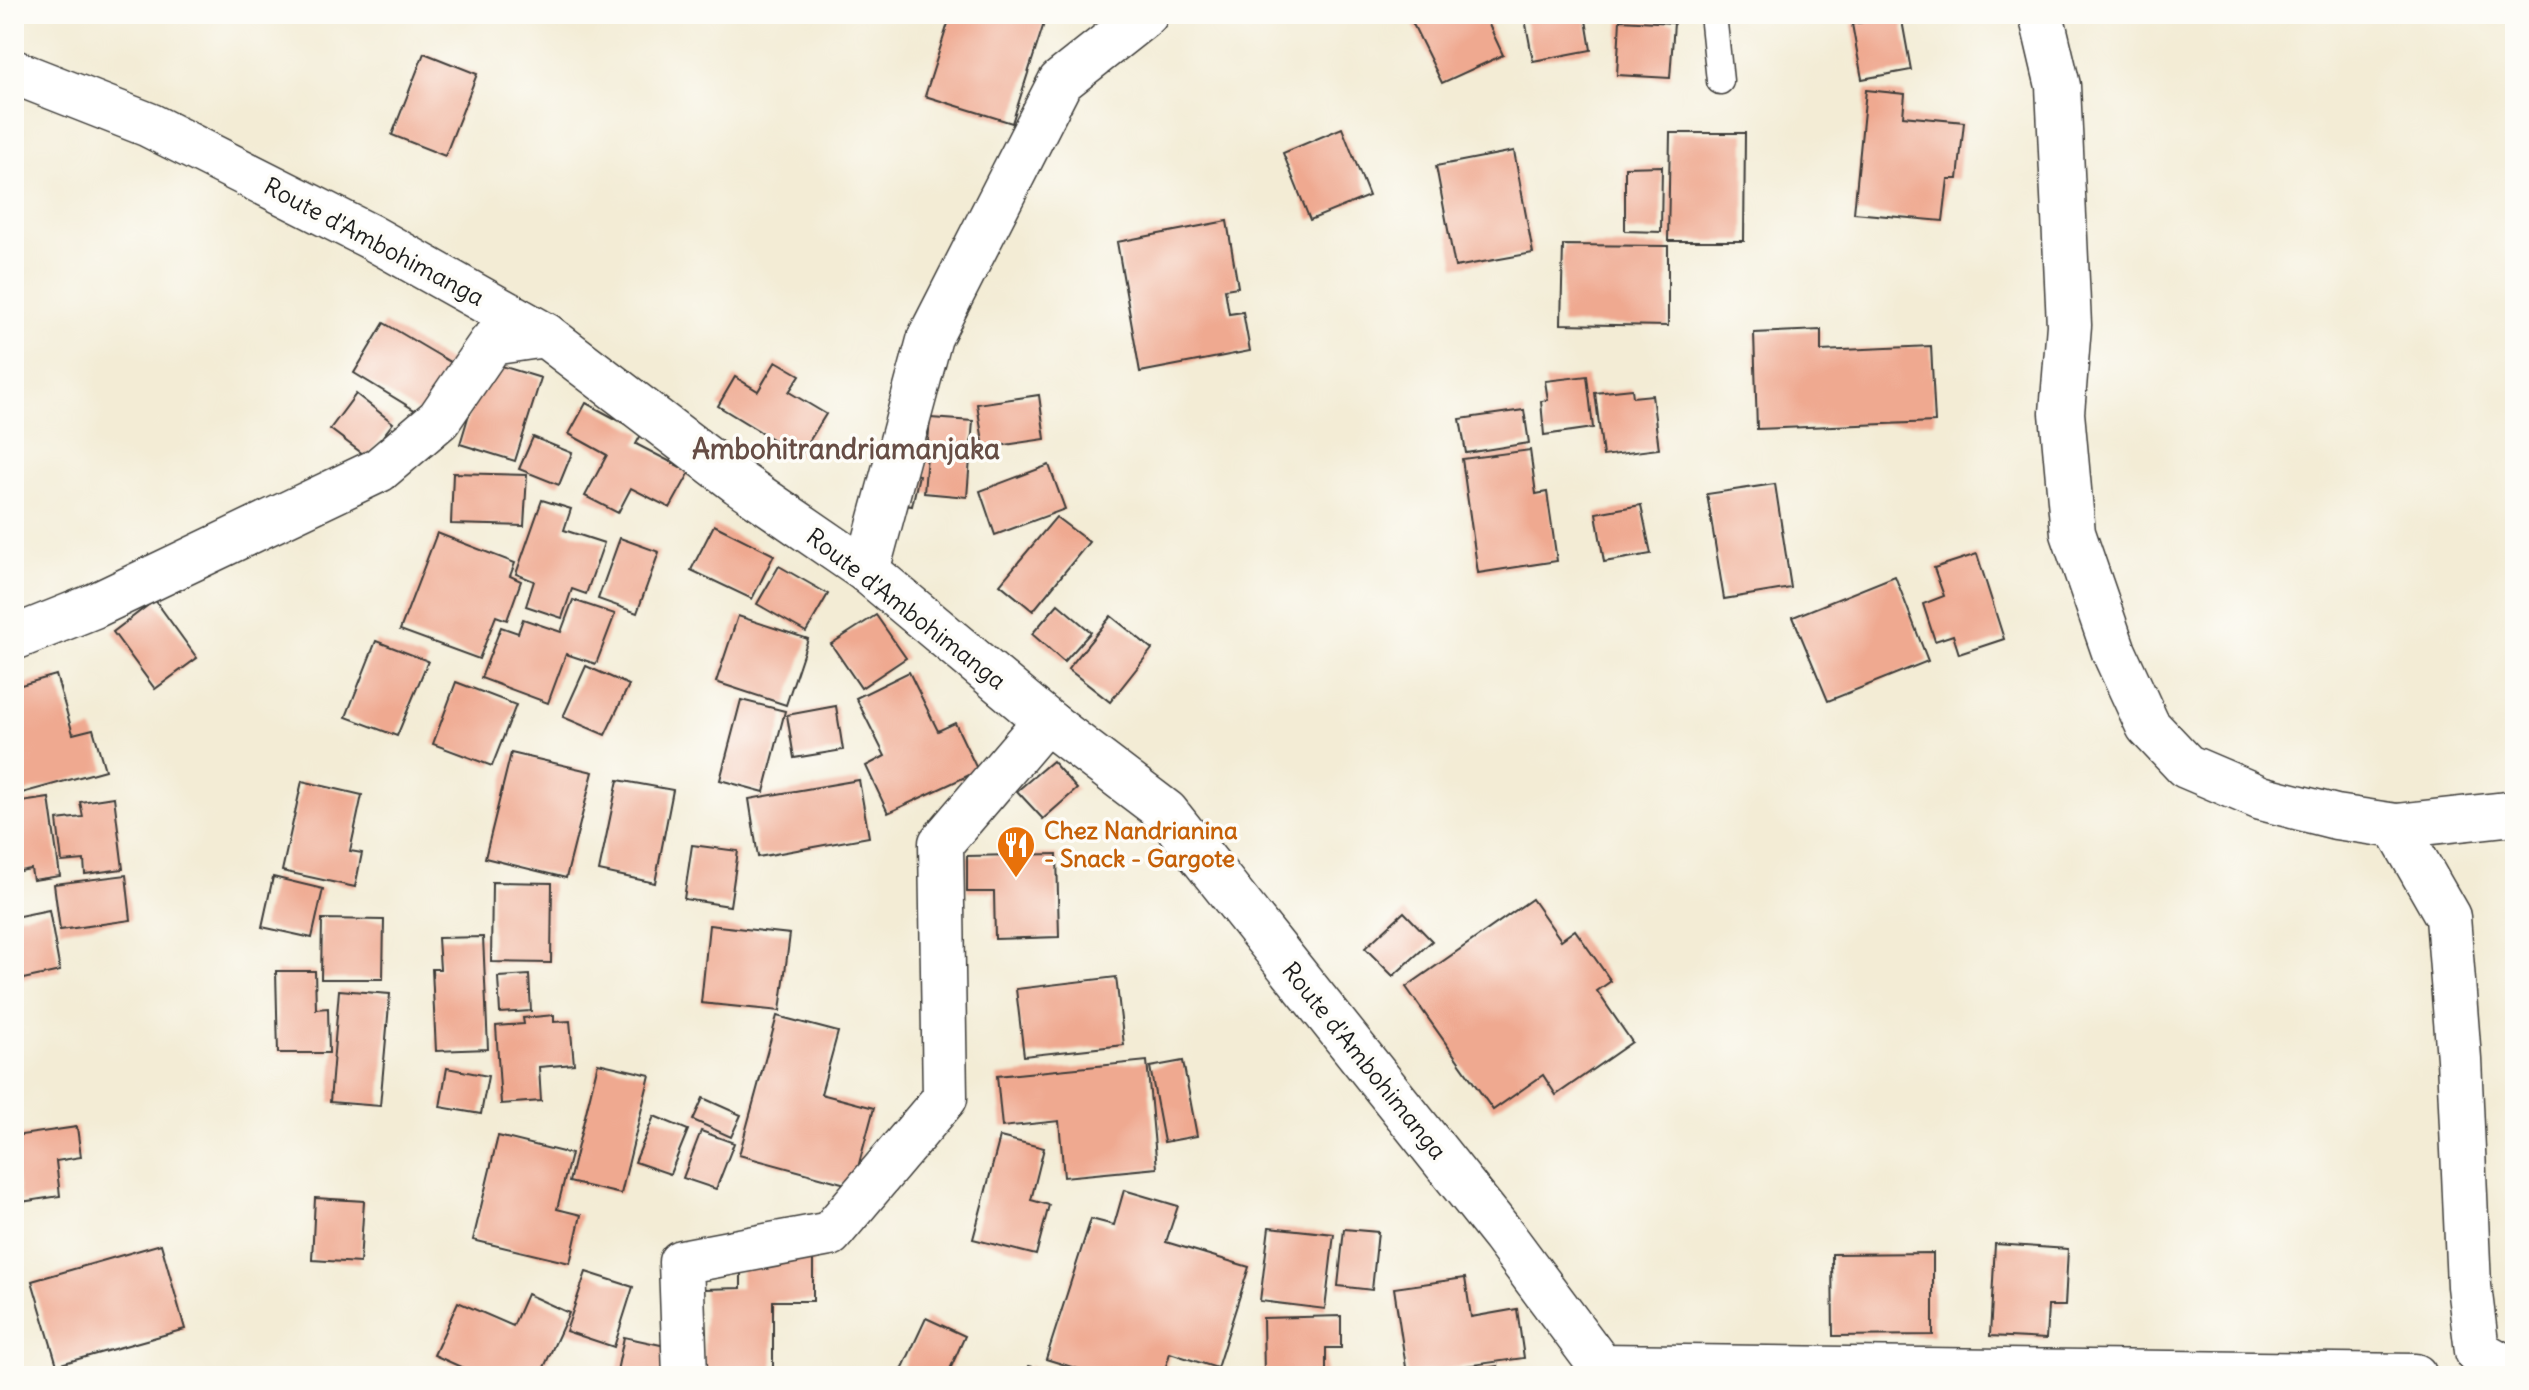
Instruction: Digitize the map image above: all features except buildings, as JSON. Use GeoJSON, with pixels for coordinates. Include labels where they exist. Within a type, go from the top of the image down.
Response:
{"type":"FeatureCollection","features":[{"type":"Feature","properties":{"kind":"street"},"geometry":{"type":"LineString","coordinates":[[867,571],[930,337],[1060,82],[1146,14]]}},
{"type":"Feature","properties":{"kind":"street"},"geometry":{"type":"LineString","coordinates":[[2041,14],[2058,86],[2069,325],[2062,413],[2073,533],[2114,652],[2148,726],[2186,766],[2261,798],[2336,817],[2396,826],[2515,813]]}},
{"type":"Feature","properties":{"kind":"street","name":"Route d'Ambohimanga"},"geometry":{"type":"LineString","coordinates":[[14,72],[149,125],[369,236],[545,335],[739,483],[867,571],[1049,723],[1166,812],[1503,1235],[1604,1371]]}},
{"type":"Feature","properties":{"kind":"street"},"geometry":{"type":"LineString","coordinates":[[14,638],[94,606],[379,470],[439,419],[491,343],[545,335]]}},
{"type":"Feature","properties":{"kind":"street"},"geometry":{"type":"LineString","coordinates":[[685,1376],[681,1262],[830,1234],[945,1098],[941,843],[1040,727],[1049,723]]}},
{"type":"Feature","properties":{"kind":"street"},"geometry":{"type":"LineString","coordinates":[[2396,826],[2448,917],[2459,1059],[2469,1286],[2477,1351],[2515,1372]]}},
{"type":"Feature","properties":{"kind":"street"},"geometry":{"type":"LineString","coordinates":[[1604,1371],[2415,1376]]}},
{"type":"Feature","properties":{"kind":"lane"},"geometry":{"type":"LineString","coordinates":[[1713,14],[1720,81]]}},
{"type":"Feature","properties":{"kind":"place","name":"Chez Nandrianina - Snack - Gargote"},"geometry":{"type":"Point","coordinates":[1016,879]}},
{"type":"Feature","properties":{"kind":"district","name":"Ambohitrandriamanjaka"},"geometry":{"type":"Point","coordinates":[846,449]}}]}
